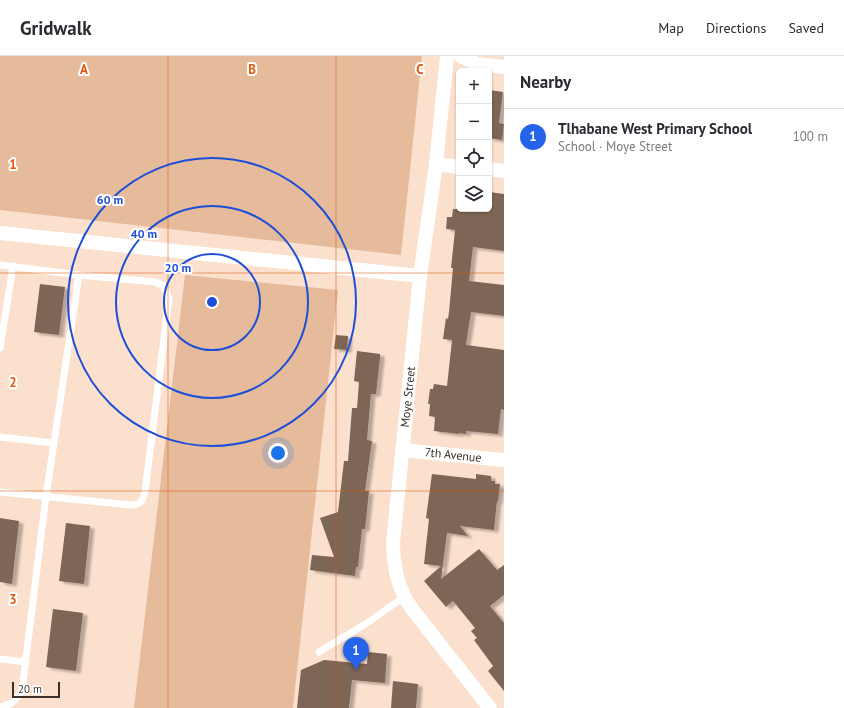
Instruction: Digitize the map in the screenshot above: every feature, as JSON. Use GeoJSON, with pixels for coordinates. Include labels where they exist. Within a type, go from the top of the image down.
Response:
{"type":"FeatureCollection","features":[{"type":"Feature","properties":{"kind":"street","name":"Moye Street"},"geometry":{"type":"LineString","coordinates":[[448,56],[436,164],[420,276],[393,543],[394,562],[396,574],[404,597],[490,708]]}},
{"type":"Feature","properties":{"kind":"street"},"geometry":{"type":"LineString","coordinates":[[460,56],[477,64],[504,67]]}},
{"type":"Feature","properties":{"kind":"street"},"geometry":{"type":"LineString","coordinates":[[436,164],[456,166]]}},
{"type":"Feature","properties":{"kind":"street"},"geometry":{"type":"LineString","coordinates":[[492,169],[504,171]]}},
{"type":"Feature","properties":{"kind":"street"},"geometry":{"type":"LineString","coordinates":[[0,233],[420,276]]}},
{"type":"Feature","properties":{"kind":"street","name":"7th Avenue"},"geometry":{"type":"LineString","coordinates":[[402,450],[504,460]]}},
{"type":"Feature","properties":{"kind":"lane"},"geometry":{"type":"LineString","coordinates":[[0,265],[79,275],[156,282],[164,286],[169,298],[145,492],[140,503],[132,505],[0,492]]}},
{"type":"Feature","properties":{"kind":"lane"},"geometry":{"type":"LineString","coordinates":[[0,348],[1,331],[13,266]]}},
{"type":"Feature","properties":{"kind":"lane"},"geometry":{"type":"LineString","coordinates":[[0,707],[10,705],[19,696],[22,690],[53,443],[79,275]]}},
{"type":"Feature","properties":{"kind":"lane"},"geometry":{"type":"LineString","coordinates":[[0,437],[53,443]]}},
{"type":"Feature","properties":{"kind":"lane"},"geometry":{"type":"LineString","coordinates":[[319,652],[367,623],[404,597]]}},
{"type":"Feature","properties":{"kind":"lane"},"geometry":{"type":"LineString","coordinates":[[0,659],[26,662]]}},
{"type":"Feature","properties":{"kind":"shaded area"},"geometry":{"type":"Polygon","coordinates":[[[0,56],[422,56],[401,255],[0,210],[0,56]]]}},
{"type":"Feature","properties":{"kind":"shaded area"},"geometry":{"type":"Polygon","coordinates":[[[185,275],[338,290],[293,708],[134,708],[185,275]]]}},
{"type":"Feature","properties":{"kind":"building"},"geometry":{"type":"Polygon","coordinates":[[[492,90],[503,92],[499,123],[504,124],[502,140],[492,138],[492,90]]]}},
{"type":"Feature","properties":{"kind":"building"},"geometry":{"type":"Polygon","coordinates":[[[492,192],[504,194],[504,251],[473,247],[469,281],[504,285],[504,316],[471,312],[466,345],[504,350],[504,410],[501,409],[498,434],[466,431],[466,434],[459,434],[434,431],[435,417],[429,416],[430,404],[428,404],[430,389],[433,389],[434,384],[447,386],[452,340],[443,339],[446,318],[448,319],[449,312],[453,268],[451,268],[455,230],[446,229],[447,217],[452,217],[453,209],[456,209],[456,212],[492,212],[492,192]]]}},
{"type":"Feature","properties":{"kind":"building"},"geometry":{"type":"Polygon","coordinates":[[[40,284],[65,287],[59,335],[34,332],[40,284]]]}},
{"type":"Feature","properties":{"kind":"building"},"geometry":{"type":"Polygon","coordinates":[[[336,335],[348,336],[347,350],[334,349],[336,335]]]}},
{"type":"Feature","properties":{"kind":"building"},"geometry":{"type":"Polygon","coordinates":[[[357,351],[380,354],[380,358],[376,394],[371,394],[367,440],[372,441],[365,491],[369,491],[365,529],[362,529],[358,567],[356,567],[355,576],[310,570],[312,555],[334,557],[320,518],[338,512],[344,461],[348,461],[352,408],[357,408],[359,382],[354,381],[357,351]]]}},
{"type":"Feature","properties":{"kind":"building"},"geometry":{"type":"Polygon","coordinates":[[[432,474],[476,479],[476,474],[491,476],[491,481],[495,481],[495,484],[500,484],[494,530],[460,526],[468,536],[447,533],[441,579],[479,549],[497,570],[504,565],[504,595],[490,606],[504,623],[504,691],[488,671],[493,666],[474,640],[477,638],[471,631],[475,628],[453,601],[446,607],[424,581],[441,566],[424,564],[429,519],[426,518],[432,474]]]}},
{"type":"Feature","properties":{"kind":"building"},"geometry":{"type":"Polygon","coordinates":[[[0,518],[19,521],[12,584],[0,582],[0,518]]]}},
{"type":"Feature","properties":{"kind":"building"},"geometry":{"type":"Polygon","coordinates":[[[66,523],[90,526],[84,584],[59,581],[66,523]]]}},
{"type":"Feature","properties":{"kind":"building"},"geometry":{"type":"Polygon","coordinates":[[[53,609],[83,613],[76,671],[46,667],[53,609]]]}},
{"type":"Feature","properties":{"kind":"building"},"geometry":{"type":"Polygon","coordinates":[[[368,652],[387,654],[385,683],[352,680],[349,708],[297,708],[301,670],[324,660],[367,664],[368,652]]]}},
{"type":"Feature","properties":{"kind":"building"},"geometry":{"type":"Polygon","coordinates":[[[393,681],[418,684],[416,708],[391,708],[393,681]]]}},
{"type":"Feature","properties":{"kind":"place","name":"Tlhabane West Primary School"},"geometry":{"type":"Point","coordinates":[356,670]}}]}
